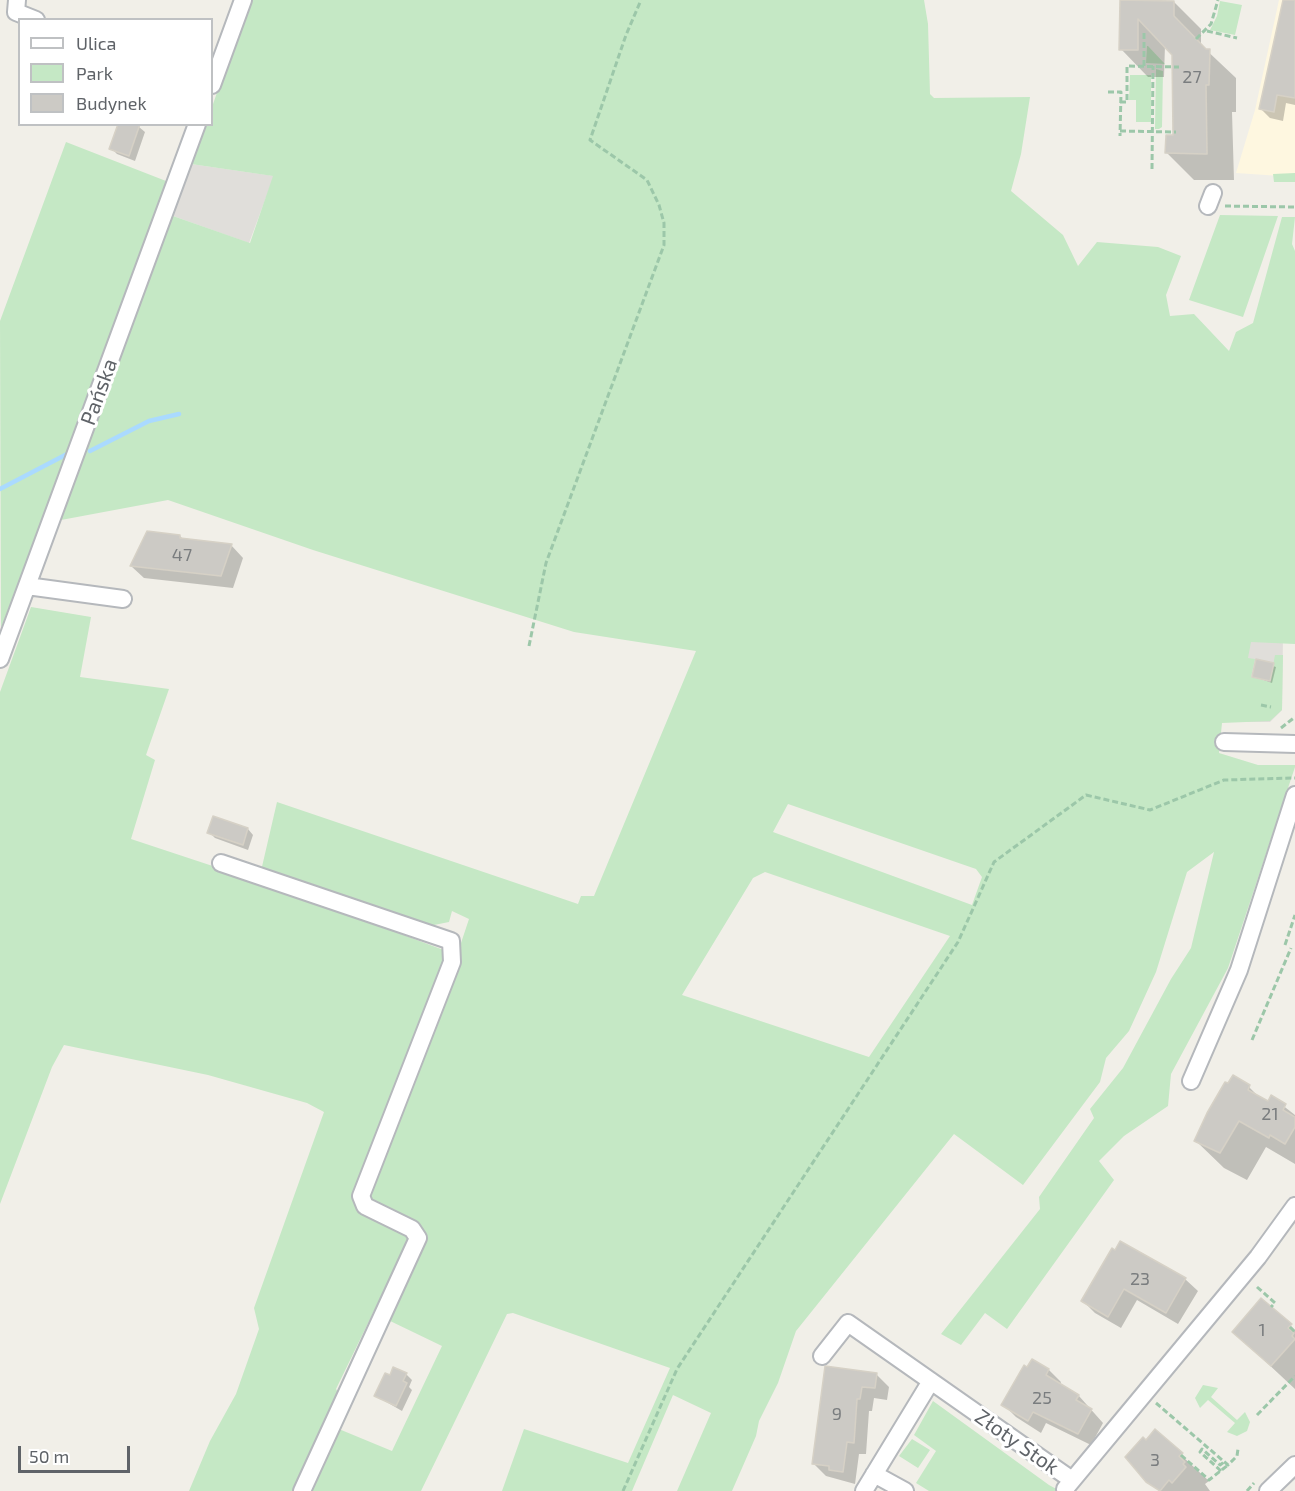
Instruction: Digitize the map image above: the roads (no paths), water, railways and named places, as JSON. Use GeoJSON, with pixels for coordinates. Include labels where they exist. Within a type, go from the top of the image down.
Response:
{"type":"FeatureCollection","features":[{"type":"Feature","properties":{"kind":"street"},"geometry":{"type":"LineString","coordinates":[[17,0],[16,12],[31,18]]}},
{"type":"Feature","properties":{"kind":"street"},"geometry":{"type":"LineString","coordinates":[[213,82],[243,0]]}},
{"type":"Feature","properties":{"kind":"street","name":"Pańska"},"geometry":{"type":"LineString","coordinates":[[0,659],[196,126]]}},
{"type":"Feature","properties":{"kind":"street"},"geometry":{"type":"LineString","coordinates":[[27,586],[123,599]]}},
{"type":"Feature","properties":{"kind":"street"},"geometry":{"type":"LineString","coordinates":[[1224,742],[1295,744]]}},
{"type":"Feature","properties":{"kind":"street"},"geometry":{"type":"LineString","coordinates":[[1191,1081],[1239,970],[1295,795]]}},
{"type":"Feature","properties":{"kind":"street"},"geometry":{"type":"LineString","coordinates":[[221,862],[451,941],[452,962],[361,1196],[365,1206],[412,1229],[418,1238],[302,1491]]}},
{"type":"Feature","properties":{"kind":"street","name":"Złoty Stok"},"geometry":{"type":"LineString","coordinates":[[822,1356],[848,1323],[931,1381],[1069,1485],[1258,1257],[1295,1206]]}},
{"type":"Feature","properties":{"kind":"street"},"geometry":{"type":"LineString","coordinates":[[864,1491],[931,1381]]}},
{"type":"Feature","properties":{"kind":"street"},"geometry":{"type":"LineString","coordinates":[[1268,1491],[1295,1465]]}},
{"type":"Feature","properties":{"kind":"street"},"geometry":{"type":"LineString","coordinates":[[874,1474],[905,1491]]}},
{"type":"Feature","properties":{"kind":"waterway"},"geometry":{"type":"LineString","coordinates":[[90,451],[149,421],[179,414]]}},
{"type":"Feature","properties":{"kind":"waterway"},"geometry":{"type":"LineString","coordinates":[[0,489],[69,453]]}}]}
